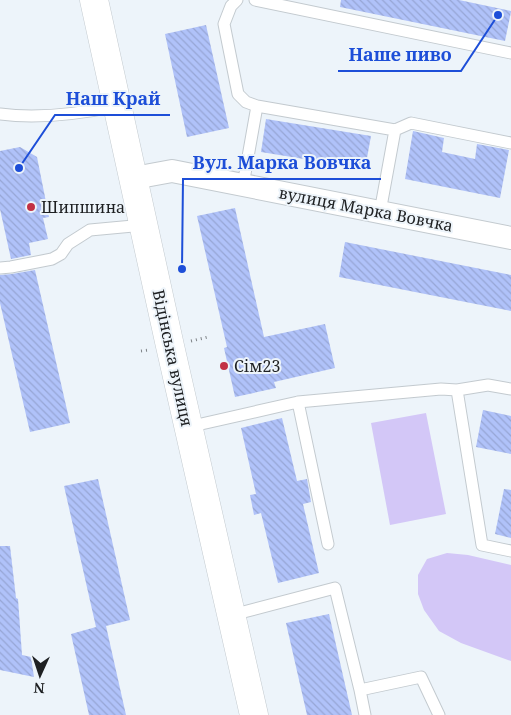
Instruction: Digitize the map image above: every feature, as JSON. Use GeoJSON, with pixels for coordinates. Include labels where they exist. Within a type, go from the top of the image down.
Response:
{"type":"FeatureCollection","features":[{"type":"Feature","properties":{"kind":"main road","name":"Відінська вулиця"},"geometry":{"type":"LineString","coordinates":[[94,0],[188,427],[254,715]]}},
{"type":"Feature","properties":{"kind":"street","name":"вулиця Марка Вовчка"},"geometry":{"type":"LineString","coordinates":[[134,178],[172,171],[511,238]]}},
{"type":"Feature","properties":{"kind":"lane"},"geometry":{"type":"LineString","coordinates":[[237,0],[231,6],[224,24],[238,94],[246,102],[257,106],[395,130],[411,123],[511,143]]}},
{"type":"Feature","properties":{"kind":"lane"},"geometry":{"type":"LineString","coordinates":[[255,0],[511,53]]}},
{"type":"Feature","properties":{"kind":"lane"},"geometry":{"type":"LineString","coordinates":[[0,114],[22,116],[49,115],[88,112],[118,106]]}},
{"type":"Feature","properties":{"kind":"lane"},"geometry":{"type":"LineString","coordinates":[[243,185],[257,106]]}},
{"type":"Feature","properties":{"kind":"lane"},"geometry":{"type":"LineString","coordinates":[[380,212],[395,130]]}},
{"type":"Feature","properties":{"kind":"lane"},"geometry":{"type":"LineString","coordinates":[[0,268],[52,259],[61,254],[68,244],[90,230],[144,225]]}},
{"type":"Feature","properties":{"kind":"lane"},"geometry":{"type":"LineString","coordinates":[[188,427],[298,402],[441,389],[458,390],[488,385],[511,389]]}},
{"type":"Feature","properties":{"kind":"lane"},"geometry":{"type":"LineString","coordinates":[[458,390],[482,545],[511,551]]}},
{"type":"Feature","properties":{"kind":"lane"},"geometry":{"type":"LineString","coordinates":[[298,402],[328,544]]}},
{"type":"Feature","properties":{"kind":"lane"},"geometry":{"type":"LineString","coordinates":[[232,615],[335,588],[365,715]]}},
{"type":"Feature","properties":{"kind":"lane"},"geometry":{"type":"LineString","coordinates":[[360,690],[421,677],[438,715]]}},
{"type":"Feature","properties":{"kind":"shaded area"},"geometry":{"type":"Polygon","coordinates":[[[426,413],[446,514],[390,525],[371,423],[426,413]]]}},
{"type":"Feature","properties":{"kind":"shaded area"},"geometry":{"type":"Polygon","coordinates":[[[447,553],[468,555],[511,565],[511,661],[461,643],[439,631],[424,610],[418,594],[418,575],[427,559],[447,553]]]}},
{"type":"Feature","properties":{"kind":"building"},"geometry":{"type":"Polygon","coordinates":[[[341,0],[459,0],[511,12],[505,41],[340,7],[341,0]]]}},
{"type":"Feature","properties":{"kind":"building"},"geometry":{"type":"Polygon","coordinates":[[[206,25],[229,128],[187,137],[165,34],[206,25]]]}},
{"type":"Feature","properties":{"kind":"building"},"geometry":{"type":"Polygon","coordinates":[[[266,119],[371,136],[365,169],[261,152],[266,119]]]}},
{"type":"Feature","properties":{"kind":"building"},"geometry":{"type":"Polygon","coordinates":[[[413,131],[444,138],[442,152],[475,159],[477,144],[509,150],[500,198],[405,179],[413,131]]]}},
{"type":"Feature","properties":{"kind":"building"},"geometry":{"type":"Polygon","coordinates":[[[20,147],[37,157],[49,217],[43,218],[48,239],[29,243],[31,255],[11,259],[0,209],[0,151],[20,147]]]}},
{"type":"Feature","properties":{"kind":"building"},"geometry":{"type":"Polygon","coordinates":[[[235,208],[264,337],[325,324],[335,368],[274,382],[276,388],[235,397],[224,348],[227,347],[197,216],[235,208]]]}},
{"type":"Feature","properties":{"kind":"building"},"geometry":{"type":"Polygon","coordinates":[[[345,242],[511,275],[511,311],[339,277],[345,242]]]}},
{"type":"Feature","properties":{"kind":"building"},"geometry":{"type":"Polygon","coordinates":[[[35,270],[70,423],[30,432],[0,303],[0,275],[35,270]]]}},
{"type":"Feature","properties":{"kind":"building"},"geometry":{"type":"Polygon","coordinates":[[[483,410],[511,416],[511,454],[476,447],[483,410]]]}},
{"type":"Feature","properties":{"kind":"building"},"geometry":{"type":"Polygon","coordinates":[[[282,418],[297,481],[307,479],[311,502],[303,504],[319,573],[278,583],[261,513],[254,515],[250,495],[256,494],[241,428],[282,418]]]}},
{"type":"Feature","properties":{"kind":"building"},"geometry":{"type":"Polygon","coordinates":[[[98,479],[130,620],[106,626],[126,715],[89,715],[71,634],[96,627],[64,486],[98,479]]]}},
{"type":"Feature","properties":{"kind":"building"},"geometry":{"type":"Polygon","coordinates":[[[504,489],[511,490],[511,538],[495,534],[504,489]]]}},
{"type":"Feature","properties":{"kind":"building"},"geometry":{"type":"Polygon","coordinates":[[[0,546],[10,546],[16,598],[18,599],[22,655],[31,657],[34,677],[0,670],[0,546]]]}},
{"type":"Feature","properties":{"kind":"building"},"geometry":{"type":"Polygon","coordinates":[[[329,614],[352,715],[307,715],[286,623],[329,614]]]}},
{"type":"Feature","properties":{"kind":"place","name":"Наше пиво"},"geometry":{"type":"Point","coordinates":[498,15]}},
{"type":"Feature","properties":{"kind":"place","name":"Наш Край"},"geometry":{"type":"Point","coordinates":[19,168]}},
{"type":"Feature","properties":{"kind":"place","name":"Шипшина"},"geometry":{"type":"Point","coordinates":[31,207]}},
{"type":"Feature","properties":{"kind":"place","name":"Вул. Марка Вовчка"},"geometry":{"type":"Point","coordinates":[182,269]}},
{"type":"Feature","properties":{"kind":"place","name":"Сім23"},"geometry":{"type":"Point","coordinates":[224,366]}}]}
